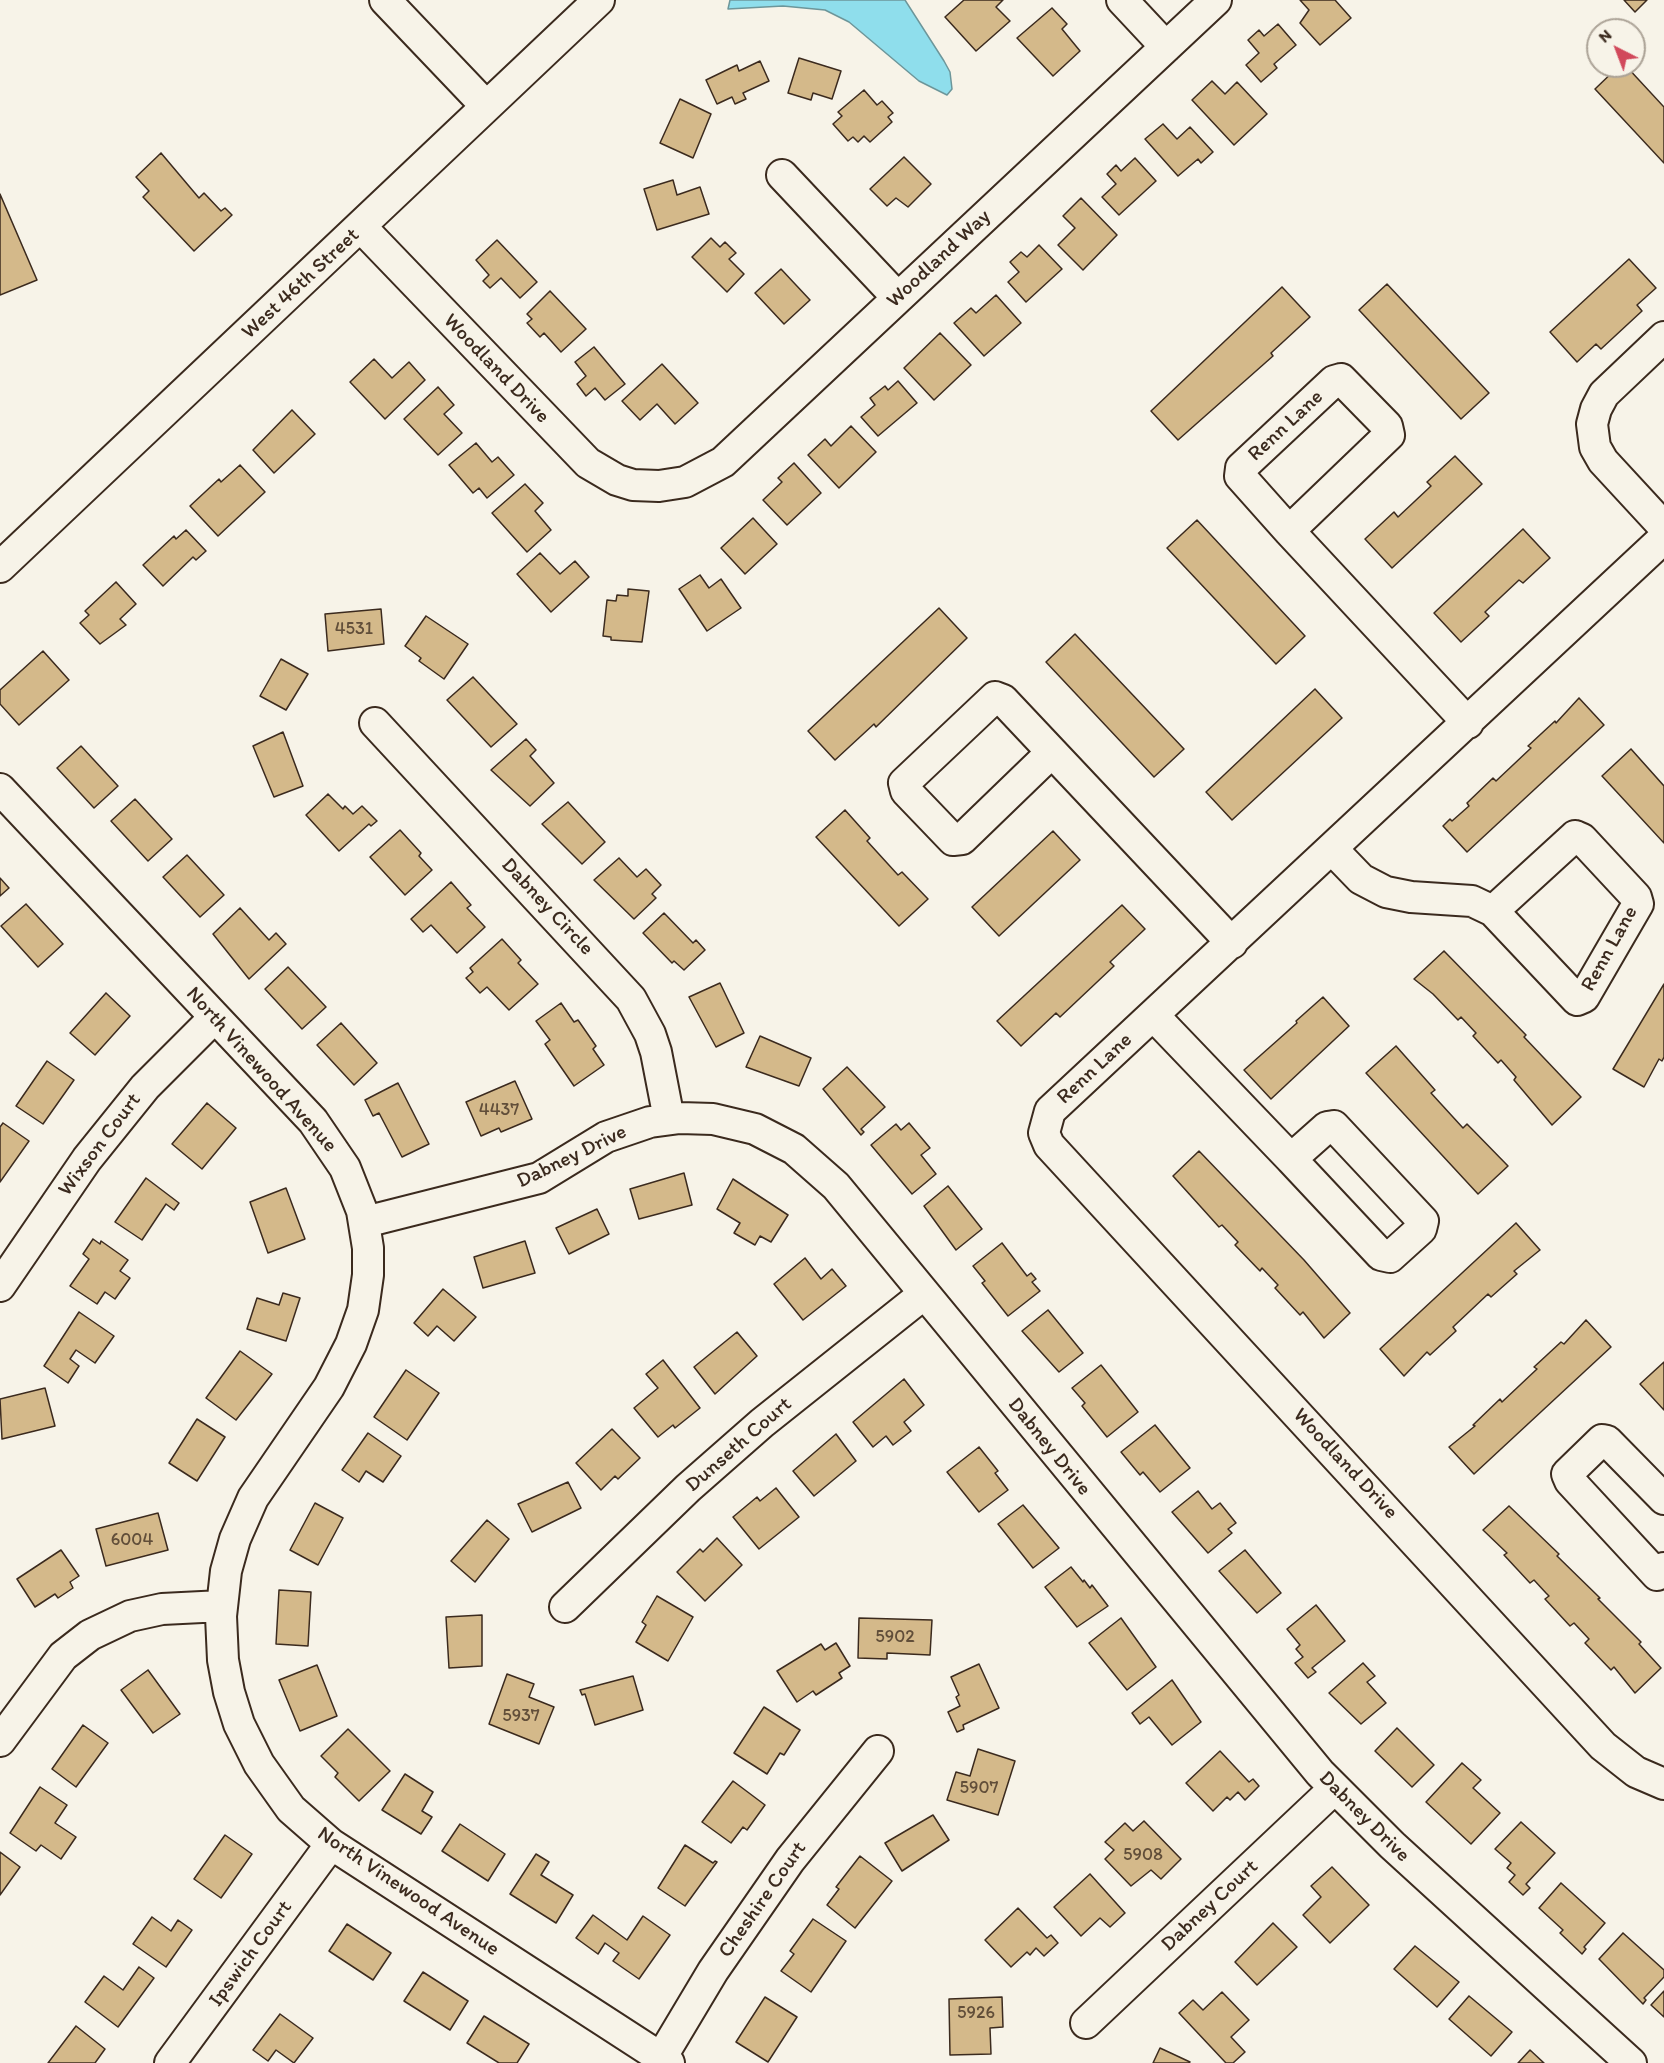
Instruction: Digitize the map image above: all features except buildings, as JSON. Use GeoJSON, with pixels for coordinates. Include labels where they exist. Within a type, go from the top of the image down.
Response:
{"type":"FeatureCollection","features":[{"type":"Feature","properties":{"kind":"street"},"geometry":{"type":"LineString","coordinates":[[386,0],[486,106]]}},
{"type":"Feature","properties":{"kind":"street","name":"West 46th Street"},"geometry":{"type":"LineString","coordinates":[[0,567],[362,228],[486,106],[599,0]]}},
{"type":"Feature","properties":{"kind":"street"},"geometry":{"type":"LineString","coordinates":[[1122,0],[1166,47]]}},
{"type":"Feature","properties":{"kind":"street","name":"Woodland Way"},"geometry":{"type":"LineString","coordinates":[[646,486],[685,482],[723,462],[1216,0]]}},
{"type":"Feature","properties":{"kind":"street"},"geometry":{"type":"LineString","coordinates":[[782,175],[898,298]]}},
{"type":"Feature","properties":{"kind":"street","name":"Woodland Drive"},"geometry":{"type":"LineString","coordinates":[[362,228],[581,458],[617,480],[646,486]]}},
{"type":"Feature","properties":{"kind":"street"},"geometry":{"type":"LineString","coordinates":[[1664,337],[1604,394],[1596,409],[1592,424],[1595,447],[1604,461],[1664,527]]}},
{"type":"Feature","properties":{"kind":"street","name":"Renn Lane"},"geometry":{"type":"LineString","coordinates":[[1289,531],[1389,435],[1387,426],[1341,379],[1334,381],[1240,468],[1240,476],[1289,531],[1468,723]]}},
{"type":"Feature","properties":{"kind":"street","name":"Renn Lane"},"geometry":{"type":"LineString","coordinates":[[1044,1128],[1050,1111],[1664,538]]}},
{"type":"Feature","properties":{"kind":"street"},"geometry":{"type":"LineString","coordinates":[[1052,752],[958,840],[950,838],[904,788],[906,779],[995,697],[1003,700],[1232,943]]}},
{"type":"Feature","properties":{"kind":"street","name":"Dabney Circle"},"geometry":{"type":"LineString","coordinates":[[375,723],[631,999],[650,1034],[656,1052],[669,1119]]}},
{"type":"Feature","properties":{"kind":"street","name":"North Vinewood Avenue"},"geometry":{"type":"LineString","coordinates":[[0,789],[328,1139],[350,1178],[365,1222],[369,1257],[366,1292],[351,1344],[329,1387],[253,1497],[232,1550],[222,1606],[223,1660],[229,1692],[243,1735],[277,1791],[306,1824],[331,1844],[665,2060]]}},
{"type":"Feature","properties":{"kind":"street","name":"Renn Lane"},"geometry":{"type":"LineString","coordinates":[[1332,849],[1362,879],[1386,892],[1411,897],[1472,900],[1493,911],[1577,1000],[1584,997],[1638,904],[1636,897],[1582,839],[1575,836],[1493,911]]}},
{"type":"Feature","properties":{"kind":"street"},"geometry":{"type":"LineString","coordinates":[[1153,1015],[1291,1159],[1386,1258],[1421,1229],[1423,1221],[1421,1218],[1334,1126],[1327,1127],[1291,1159]]}},
{"type":"Feature","properties":{"kind":"street","name":"Wixson Court"},"geometry":{"type":"LineString","coordinates":[[0,1286],[87,1159],[145,1087],[215,1017]]}},
{"type":"Feature","properties":{"kind":"street","name":"Dabney Drive"},"geometry":{"type":"LineString","coordinates":[[365,1222],[539,1178],[606,1137],[633,1126],[669,1119],[701,1117],[735,1123],[775,1137],[794,1149],[827,1177],[1284,1732],[1335,1788],[1400,1853],[1631,2063]]}},
{"type":"Feature","properties":{"kind":"street","name":"Woodland Drive"},"geometry":{"type":"LineString","coordinates":[[1044,1128],[1049,1145],[1611,1754],[1636,1772],[1664,1784]]}},
{"type":"Feature","properties":{"kind":"street","name":"Dunseth Court"},"geometry":{"type":"LineString","coordinates":[[565,1607],[688,1488],[762,1423],[924,1294]]}},
{"type":"Feature","properties":{"kind":"street"},"geometry":{"type":"LineString","coordinates":[[1662,1575],[1570,1481],[1567,1474],[1602,1440],[1607,1441],[1664,1499]]}},
{"type":"Feature","properties":{"kind":"street"},"geometry":{"type":"LineString","coordinates":[[0,1741],[63,1656],[90,1635],[130,1616],[152,1611],[222,1606]]}},
{"type":"Feature","properties":{"kind":"street","name":"Cheshire Court"},"geometry":{"type":"LineString","coordinates":[[665,2060],[713,1971],[790,1860],[878,1751]]}},
{"type":"Feature","properties":{"kind":"street","name":"Dabney Court"},"geometry":{"type":"LineString","coordinates":[[1086,2024],[1335,1788]]}},
{"type":"Feature","properties":{"kind":"street","name":"Ipswich Court"},"geometry":{"type":"LineString","coordinates":[[170,2063],[331,1844]]}},
{"type":"Feature","properties":{"kind":"water"},"geometry":{"type":"Polygon","coordinates":[[[730,0],[905,0],[950,72],[952,89],[947,95],[919,81],[849,22],[825,10],[783,6],[728,9],[730,0]]]}}]}
